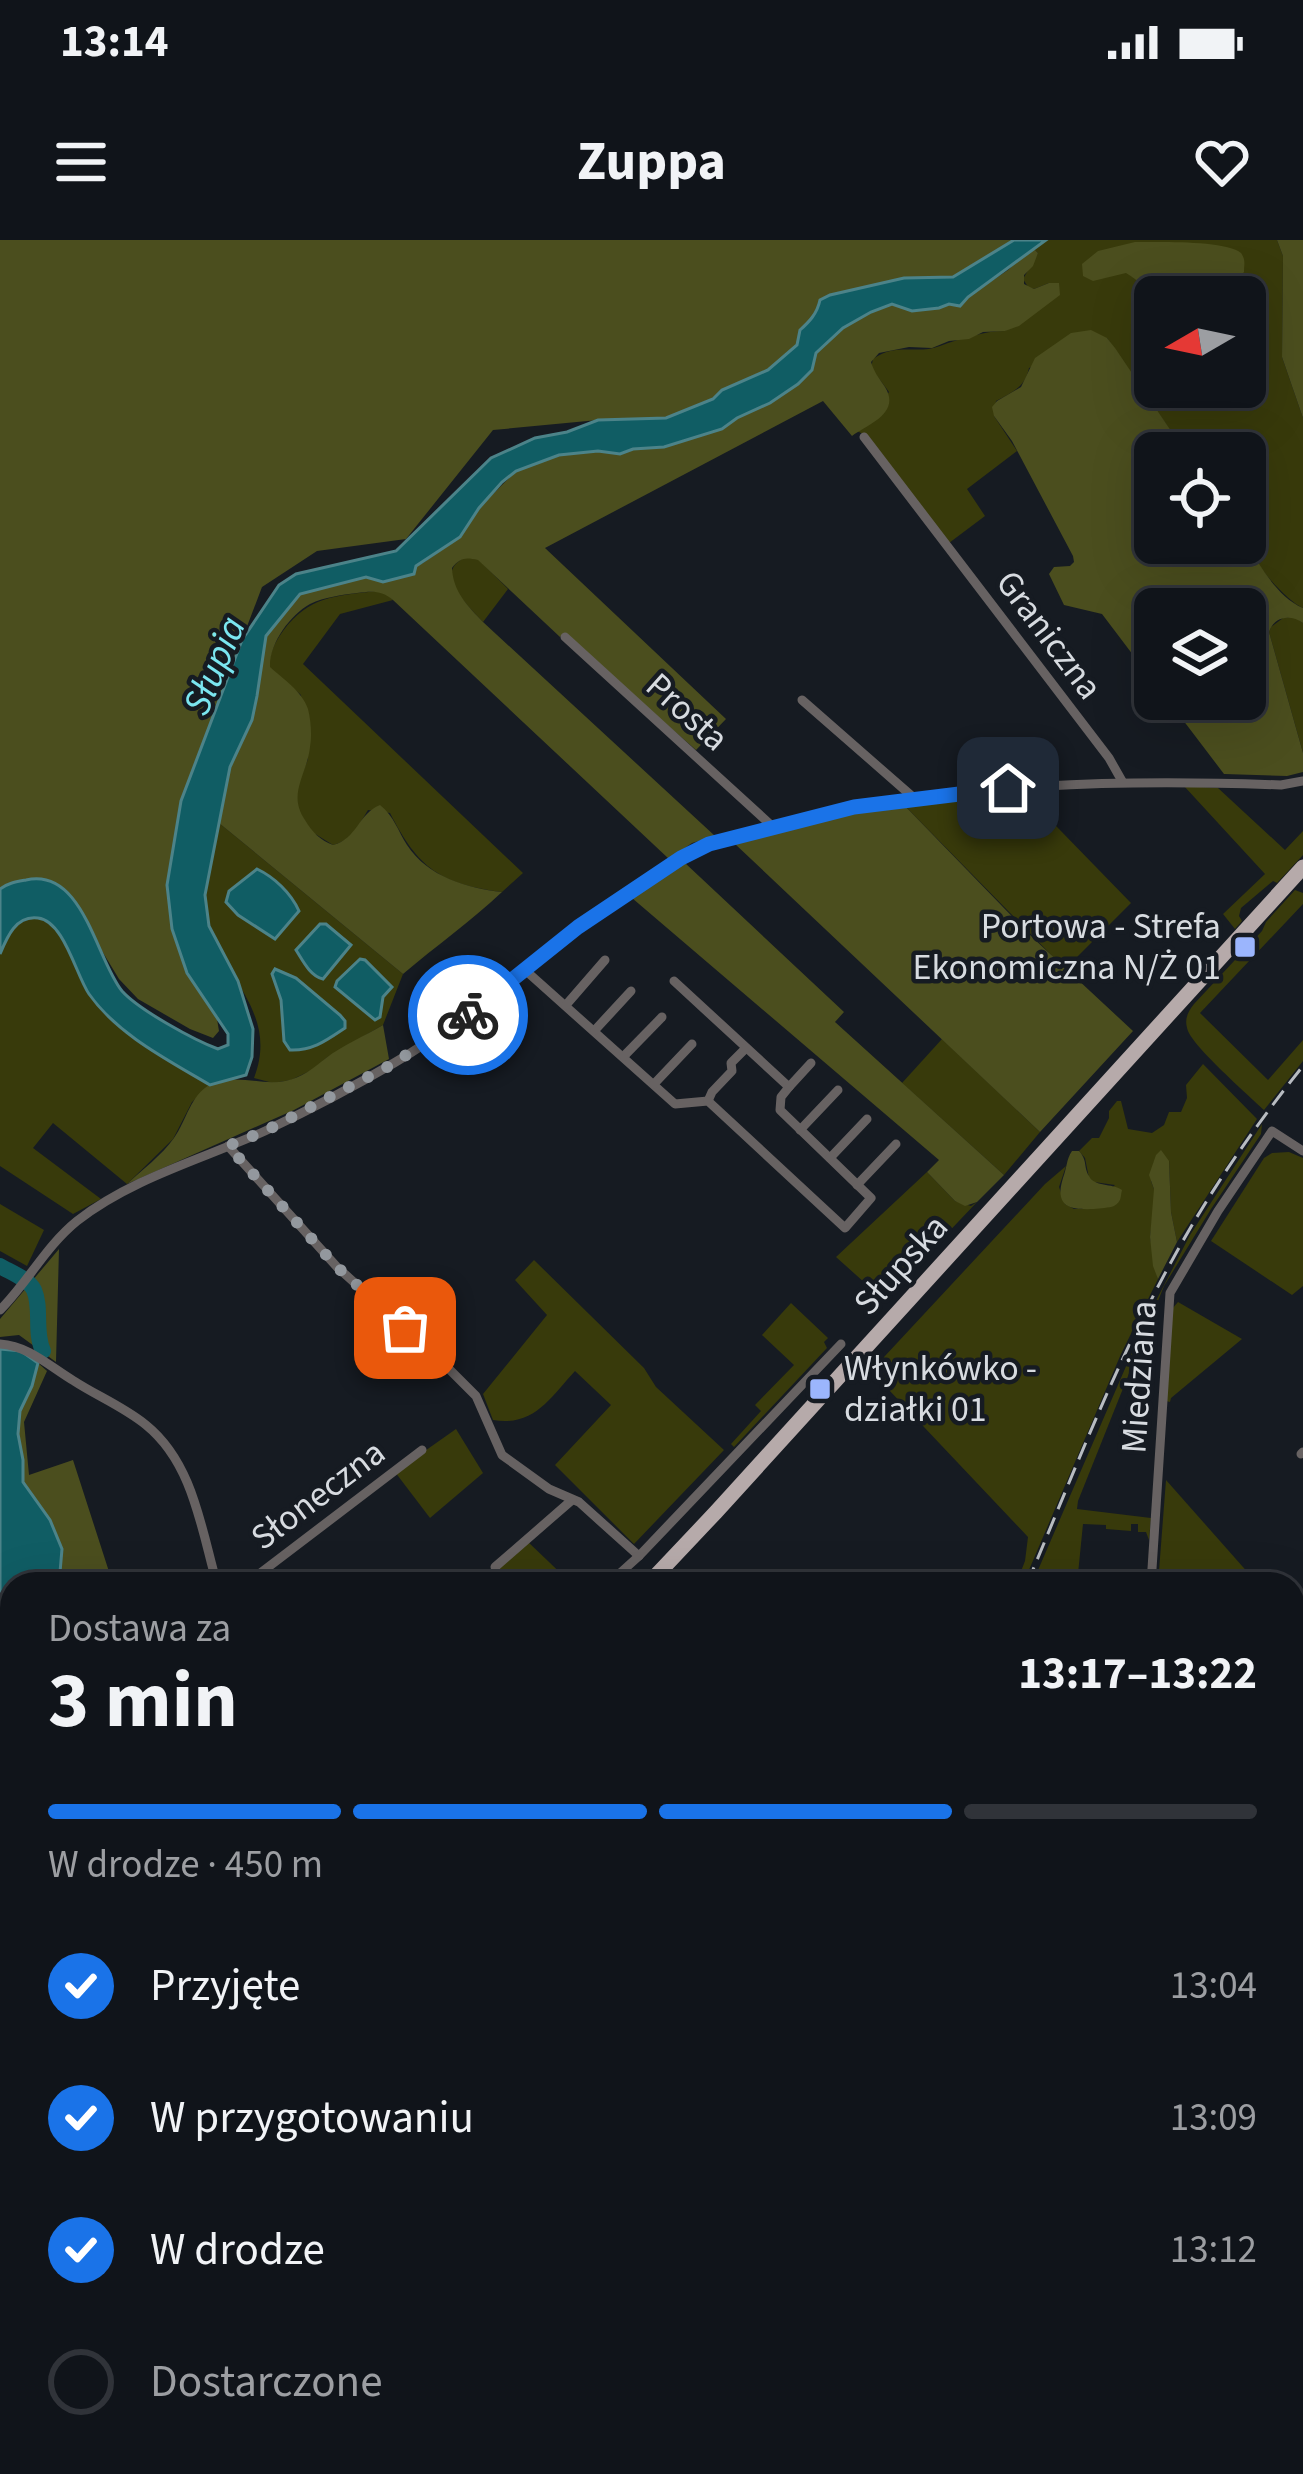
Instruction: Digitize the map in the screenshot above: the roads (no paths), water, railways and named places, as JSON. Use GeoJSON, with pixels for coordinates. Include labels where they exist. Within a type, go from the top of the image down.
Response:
{"type":"FeatureCollection","features":[{"type":"Feature","properties":{"kind":"main road","name":"Słupska"},"geometry":{"type":"LineString","coordinates":[[659,1572],[1303,867]]}},
{"type":"Feature","properties":{"kind":"street","name":"Graniczna"},"geometry":{"type":"LineString","coordinates":[[864,437],[1122,781]]}},
{"type":"Feature","properties":{"kind":"street","name":"Prosta"},"geometry":{"type":"LineString","coordinates":[[565,637],[772,826]]}},
{"type":"Feature","properties":{"kind":"street"},"geometry":{"type":"LineString","coordinates":[[802,700],[914,798]]}},
{"type":"Feature","properties":{"kind":"street"},"geometry":{"type":"LineString","coordinates":[[0,1310],[65,1231],[93,1209],[265,1131],[391,1065],[451,1028],[578,927],[709,844],[854,807],[914,798],[1122,781],[1303,781]]}},
{"type":"Feature","properties":{"kind":"street"},"geometry":{"type":"LineString","coordinates":[[566,1005],[605,960]]}},
{"type":"Feature","properties":{"kind":"street"},"geometry":{"type":"LineString","coordinates":[[525,970],[675,1104],[708,1101],[845,1228],[872,1198],[780,1110],[781,1097],[811,1063]]}},
{"type":"Feature","properties":{"kind":"street"},"geometry":{"type":"LineString","coordinates":[[674,981],[788,1087]]}},
{"type":"Feature","properties":{"kind":"street"},"geometry":{"type":"LineString","coordinates":[[595,1030],[631,991]]}},
{"type":"Feature","properties":{"kind":"street"},"geometry":{"type":"LineString","coordinates":[[623,1056],[662,1017]]}},
{"type":"Feature","properties":{"kind":"street"},"geometry":{"type":"LineString","coordinates":[[654,1084],[692,1044]]}},
{"type":"Feature","properties":{"kind":"street"},"geometry":{"type":"LineString","coordinates":[[708,1101],[746,1048]]}},
{"type":"Feature","properties":{"kind":"street"},"geometry":{"type":"LineString","coordinates":[[800,1130],[838,1090]]}},
{"type":"Feature","properties":{"kind":"street"},"geometry":{"type":"LineString","coordinates":[[830,1158],[867,1119]]}},
{"type":"Feature","properties":{"kind":"street","name":"Miedziana"},"geometry":{"type":"LineString","coordinates":[[1152,1572],[1170,1293],[1272,1131],[1303,1151]]}},
{"type":"Feature","properties":{"kind":"street"},"geometry":{"type":"LineString","coordinates":[[857,1185],[896,1144]]}},
{"type":"Feature","properties":{"kind":"street"},"geometry":{"type":"LineString","coordinates":[[228,1146],[337,1267],[476,1396],[502,1455],[587,1508],[639,1556]]}},
{"type":"Feature","properties":{"kind":"street","name":"Słoneczna"},"geometry":{"type":"LineString","coordinates":[[0,1344],[26,1349],[148,1426],[184,1472],[214,1572]]}},
{"type":"Feature","properties":{"kind":"street"},"geometry":{"type":"LineString","coordinates":[[621,1572],[842,1344]]}},
{"type":"Feature","properties":{"kind":"street","name":"Słoneczna"},"geometry":{"type":"LineString","coordinates":[[262,1572],[422,1450]]}},
{"type":"Feature","properties":{"kind":"street"},"geometry":{"type":"LineString","coordinates":[[495,1567],[572,1500]]}},
{"type":"Feature","properties":{"kind":"water"},"geometry":{"type":"Polygon","coordinates":[[[1014,240],[1046,240],[960,306],[912,311],[892,304],[843,328],[816,353],[812,370],[798,384],[722,429],[664,447],[620,454],[559,455],[516,471],[479,508],[460,537],[416,566],[414,574],[383,582],[366,577],[300,594],[266,636],[252,720],[230,767],[205,895],[209,926],[238,981],[253,1029],[246,1075],[210,1085],[129,1034],[89,994],[62,938],[47,921],[30,918],[18,924],[0,954],[0,889],[18,881],[45,880],[75,901],[113,977],[130,999],[208,1045],[218,1049],[228,1045],[228,1034],[187,973],[172,929],[167,885],[181,801],[242,640],[279,585],[296,574],[396,551],[491,458],[535,438],[598,420],[666,418],[713,399],[722,390],[768,370],[797,345],[800,330],[820,300],[830,295],[904,278],[953,277],[1014,240]]]}},
{"type":"Feature","properties":{"kind":"water"},"geometry":{"type":"Polygon","coordinates":[[[257,869],[281,886],[299,911],[275,939],[226,902],[229,891],[257,869]]]}},
{"type":"Feature","properties":{"kind":"water"},"geometry":{"type":"Polygon","coordinates":[[[320,924],[351,945],[323,979],[296,950],[320,924]]]}},
{"type":"Feature","properties":{"kind":"water"},"geometry":{"type":"Polygon","coordinates":[[[360,959],[392,987],[375,1020],[335,987],[360,959]]]}},
{"type":"Feature","properties":{"kind":"water"},"geometry":{"type":"Polygon","coordinates":[[[275,969],[296,978],[340,1015],[345,1028],[313,1047],[290,1050],[284,1041],[275,969]]]}},
{"type":"Feature","properties":{"kind":"water"},"geometry":{"type":"Polygon","coordinates":[[[0,1349],[21,1351],[38,1363],[20,1411],[23,1482],[50,1520],[62,1549],[60,1572],[0,1572],[0,1349]]]}},
{"type":"Feature","properties":{"kind":"waterway"},"geometry":{"type":"LineString","coordinates":[[0,1266],[32,1286],[43,1351]]}},
{"type":"Feature","properties":{"kind":"railway"},"geometry":{"type":"LineString","coordinates":[[1032,1572],[1112,1382],[1170,1264],[1232,1162],[1303,1066]]}},
{"type":"Feature","properties":{"kind":"place","name":"Portowa - Strefa Ekonomiczna N/Ż 01"},"geometry":{"type":"Point","coordinates":[1245,947]}},
{"type":"Feature","properties":{"kind":"place","name":"Włynkówko - działki 01"},"geometry":{"type":"Point","coordinates":[820,1389]}},
{"type":"Feature","properties":{"kind":"water label","name":"Słupia"},"geometry":{"type":"Point","coordinates":[215,666]}}]}
